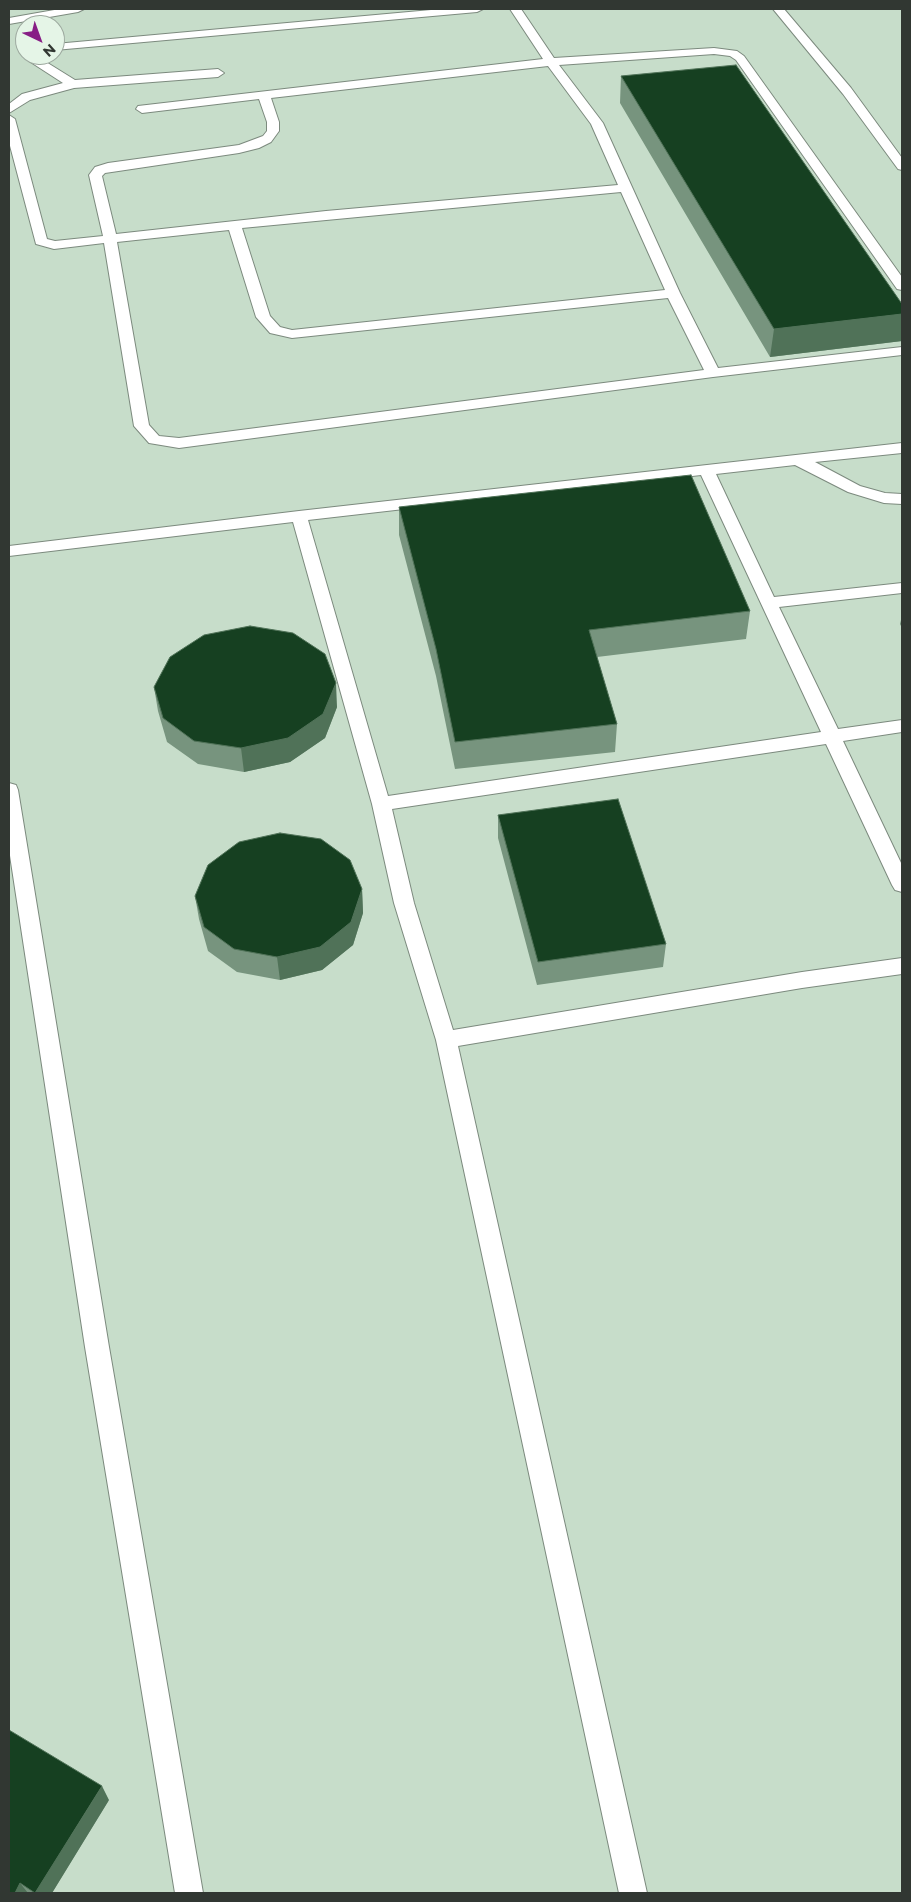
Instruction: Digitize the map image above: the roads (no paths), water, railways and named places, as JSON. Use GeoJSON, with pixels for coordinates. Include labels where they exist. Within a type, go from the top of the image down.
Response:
{"type":"FeatureCollection","features":[{"type":"Feature","properties":{"kind":"lane"},"geometry":{"type":"LineString","coordinates":[[9,21],[78,9]]}},
{"type":"Feature","properties":{"kind":"lane"},"geometry":{"type":"LineString","coordinates":[[65,46],[477,9]]}},
{"type":"Feature","properties":{"kind":"lane"},"geometry":{"type":"LineString","coordinates":[[516,9],[551,62],[597,123],[672,293],[713,372]]}},
{"type":"Feature","properties":{"kind":"lane"},"geometry":{"type":"LineString","coordinates":[[778,9],[847,91],[902,166]]}},
{"type":"Feature","properties":{"kind":"lane"},"geometry":{"type":"LineString","coordinates":[[142,109],[551,62],[714,51],[733,53],[740,58],[902,286]]}},
{"type":"Feature","properties":{"kind":"lane"},"geometry":{"type":"LineString","coordinates":[[42,65],[73,84]]}},
{"type":"Feature","properties":{"kind":"lane"},"geometry":{"type":"LineString","coordinates":[[9,109],[26,97],[73,84],[218,73]]}},
{"type":"Feature","properties":{"kind":"lane"},"geometry":{"type":"LineString","coordinates":[[264,95],[273,122],[273,131],[267,139],[255,145],[239,149],[108,167],[96,172],[95,175],[110,238],[142,426],[154,440],[179,443],[713,372],[902,351]]}},
{"type":"Feature","properties":{"kind":"lane"},"geometry":{"type":"LineString","coordinates":[[9,119],[40,241],[54,245],[234,225],[625,188]]}},
{"type":"Feature","properties":{"kind":"lane"},"geometry":{"type":"LineString","coordinates":[[234,225],[263,317],[275,330],[292,334],[672,293]]}},
{"type":"Feature","properties":{"kind":"lane"},"geometry":{"type":"LineString","coordinates":[[9,551],[299,516],[902,448]]}},
{"type":"Feature","properties":{"kind":"lane"},"geometry":{"type":"LineString","coordinates":[[798,460],[854,489],[884,498],[902,498]]}},
{"type":"Feature","properties":{"kind":"lane"},"geometry":{"type":"LineString","coordinates":[[706,470],[902,885]]}},
{"type":"Feature","properties":{"kind":"lane"},"geometry":{"type":"LineString","coordinates":[[299,516],[381,804],[404,903],[446,1040],[632,1893]]}},
{"type":"Feature","properties":{"kind":"lane"},"geometry":{"type":"LineString","coordinates":[[769,603],[902,588]]}},
{"type":"Feature","properties":{"kind":"lane"},"geometry":{"type":"LineString","coordinates":[[381,804],[902,726]]}},
{"type":"Feature","properties":{"kind":"lane"},"geometry":{"type":"LineString","coordinates":[[9,790],[97,1347],[190,1893]]}},
{"type":"Feature","properties":{"kind":"lane"},"geometry":{"type":"LineString","coordinates":[[446,1040],[793,982],[902,966]]}}]}
